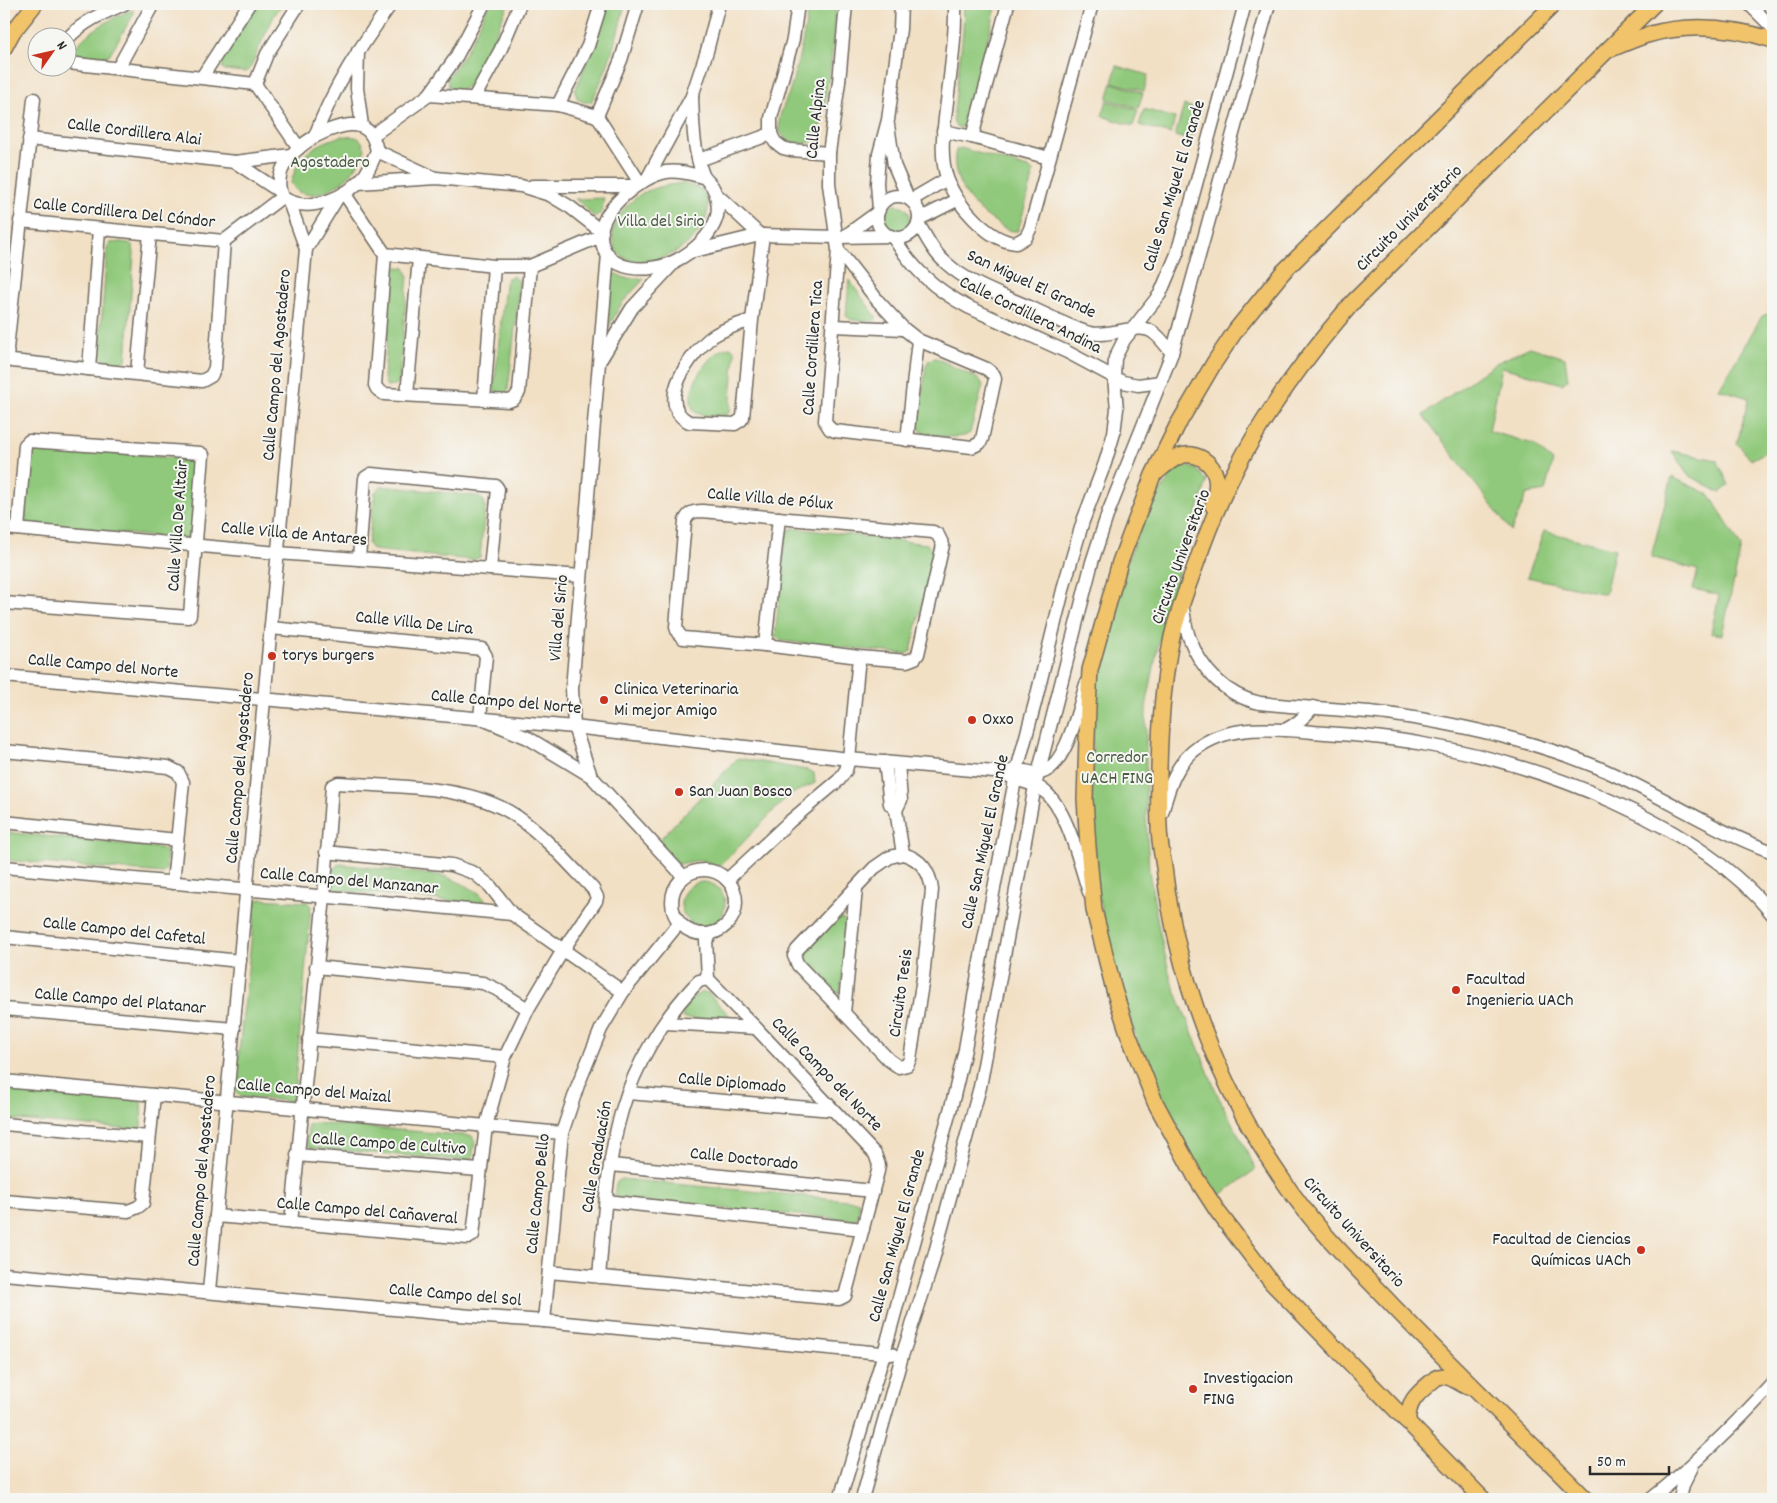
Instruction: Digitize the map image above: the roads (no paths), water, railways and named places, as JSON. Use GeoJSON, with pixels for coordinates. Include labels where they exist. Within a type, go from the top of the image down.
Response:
{"type":"FeatureCollection","features":[{"type":"Feature","properties":{"kind":"main road"},"geometry":{"type":"LineString","coordinates":[[4,48],[12,33],[36,4]]}},
{"type":"Feature","properties":{"kind":"main road"},"geometry":{"type":"LineString","coordinates":[[1483,1499],[1272,1284],[1223,1219],[1196,1178],[1155,1102],[1129,1036],[1114,990],[1094,910],[1085,799],[1086,749],[1090,670],[1120,562],[1153,475],[1177,426],[1214,363],[1236,330],[1283,272],[1554,4]]}},
{"type":"Feature","properties":{"kind":"main road","name":"Circuito Universitario"},"geometry":{"type":"LineString","coordinates":[[1586,1499],[1335,1246],[1283,1181],[1239,1109],[1197,1011],[1176,943],[1168,906],[1159,828],[1162,703],[1172,637],[1182,602],[1209,530],[1233,474],[1254,436],[1293,375],[1354,301],[1654,4]]}},
{"type":"Feature","properties":{"kind":"main road"},"geometry":{"type":"LineString","coordinates":[[1605,51],[1647,35],[1693,28],[1735,31],[1773,40]]}},
{"type":"Feature","properties":{"kind":"main road"},"geometry":{"type":"LineString","coordinates":[[1153,475],[1172,460],[1186,455],[1200,457],[1206,461],[1212,467],[1216,479],[1209,530]]}},
{"type":"Feature","properties":{"kind":"main road"},"geometry":{"type":"LineString","coordinates":[[1408,1423],[1408,1408],[1414,1398],[1440,1375],[1478,1391]]}},
{"type":"Feature","properties":{"kind":"street"},"geometry":{"type":"LineString","coordinates":[[78,29],[94,17],[124,4]]}},
{"type":"Feature","properties":{"kind":"street"},"geometry":{"type":"LineString","coordinates":[[118,68],[153,4]]}},
{"type":"Feature","properties":{"kind":"street"},"geometry":{"type":"LineString","coordinates":[[202,77],[249,4]]}},
{"type":"Feature","properties":{"kind":"street"},"geometry":{"type":"LineString","coordinates":[[255,84],[267,54],[299,4]]}},
{"type":"Feature","properties":{"kind":"street"},"geometry":{"type":"LineString","coordinates":[[315,136],[332,94],[358,50],[391,4]]}},
{"type":"Feature","properties":{"kind":"street"},"geometry":{"type":"LineString","coordinates":[[373,135],[429,95],[455,59],[484,4]]}},
{"type":"Feature","properties":{"kind":"street"},"geometry":{"type":"LineString","coordinates":[[474,98],[500,51],[520,4]]}},
{"type":"Feature","properties":{"kind":"street"},"geometry":{"type":"LineString","coordinates":[[558,105],[588,46],[601,4]]}},
{"type":"Feature","properties":{"kind":"street"},"geometry":{"type":"LineString","coordinates":[[597,116],[621,60],[638,4]]}},
{"type":"Feature","properties":{"kind":"street"},"geometry":{"type":"LineString","coordinates":[[385,254],[494,266],[530,266],[602,234],[608,216],[616,204],[640,183],[692,96],[707,51],[719,4]]}},
{"type":"Feature","properties":{"kind":"street"},"geometry":{"type":"LineString","coordinates":[[798,4],[793,39],[771,118],[771,134],[775,142],[783,148],[829,153]]}},
{"type":"Feature","properties":{"kind":"street","name":"Calle Alpina"},"geometry":{"type":"LineString","coordinates":[[840,241],[831,206],[829,153],[839,82],[846,4]]}},
{"type":"Feature","properties":{"kind":"street"},"geometry":{"type":"LineString","coordinates":[[892,237],[879,224],[877,183],[879,154],[888,120],[900,29],[901,4]]}},
{"type":"Feature","properties":{"kind":"street"},"geometry":{"type":"LineString","coordinates":[[955,4],[954,36],[943,131],[943,158],[948,179],[957,200],[990,233],[1010,242],[1021,241],[1030,229],[1092,4]]}},
{"type":"Feature","properties":{"kind":"street"},"geometry":{"type":"LineString","coordinates":[[972,137],[1008,4]]}},
{"type":"Feature","properties":{"kind":"street","name":"Calle San Miguel El Grande"},"geometry":{"type":"LineString","coordinates":[[840,1499],[884,1353],[960,1071],[1012,774],[1035,703],[1065,582],[1083,521],[1114,433],[1117,409],[1114,378],[1115,358],[1124,340],[1160,294],[1177,254],[1245,4]]}},
{"type":"Feature","properties":{"kind":"street","name":"Calle San Miguel El Grande"},"geometry":{"type":"LineString","coordinates":[[862,1499],[902,1356],[930,1271],[980,1087],[1035,786],[1099,538],[1172,353],[1269,4]]}},
{"type":"Feature","properties":{"kind":"street"},"geometry":{"type":"LineString","coordinates":[[1749,4],[1773,28]]}},
{"type":"Feature","properties":{"kind":"street"},"geometry":{"type":"LineString","coordinates":[[358,50],[357,88],[362,126]]}},
{"type":"Feature","properties":{"kind":"street"},"geometry":{"type":"LineString","coordinates":[[78,64],[255,84]]}},
{"type":"Feature","properties":{"kind":"street"},"geometry":{"type":"LineString","coordinates":[[255,84],[295,152]]}},
{"type":"Feature","properties":{"kind":"street"},"geometry":{"type":"LineString","coordinates":[[429,95],[558,105],[597,116],[640,183]]}},
{"type":"Feature","properties":{"kind":"street"},"geometry":{"type":"LineString","coordinates":[[692,96],[694,135],[703,177],[716,194],[762,235]]}},
{"type":"Feature","properties":{"kind":"street","name":"Calle Cordillera Del Cóndor"},"geometry":{"type":"LineString","coordinates":[[34,99],[7,349],[8,357],[12,361],[202,381],[207,379],[215,368],[224,241]]}},
{"type":"Feature","properties":{"kind":"street"},"geometry":{"type":"LineString","coordinates":[[688,253],[762,235],[840,241],[906,236],[914,231],[919,221],[918,209],[909,199],[894,165],[888,120]]}},
{"type":"Feature","properties":{"kind":"street"},"geometry":{"type":"LineString","coordinates":[[356,124],[362,126],[373,135],[377,151],[365,174],[358,183],[341,195],[310,205],[283,197],[282,170],[295,152],[315,136],[340,126],[356,124]]}},
{"type":"Feature","properties":{"kind":"street"},"geometry":{"type":"LineString","coordinates":[[943,131],[1049,158]]}},
{"type":"Feature","properties":{"kind":"street"},"geometry":{"type":"LineString","coordinates":[[699,160],[771,134]]}},
{"type":"Feature","properties":{"kind":"street","name":"Calle Cordillera Alai"},"geometry":{"type":"LineString","coordinates":[[29,139],[234,162],[295,152]]}},
{"type":"Feature","properties":{"kind":"street"},"geometry":{"type":"LineString","coordinates":[[377,151],[436,178]]}},
{"type":"Feature","properties":{"kind":"street","name":"Calle Cordillera Alai"},"geometry":{"type":"LineString","coordinates":[[234,162],[283,197]]}},
{"type":"Feature","properties":{"kind":"street"},"geometry":{"type":"LineString","coordinates":[[358,183],[436,178],[521,186],[640,183],[666,172],[703,177]]}},
{"type":"Feature","properties":{"kind":"street"},"geometry":{"type":"LineString","coordinates":[[840,241],[878,211],[881,205],[890,197],[896,196],[909,199],[948,179]]}},
{"type":"Feature","properties":{"kind":"street"},"geometry":{"type":"LineString","coordinates":[[521,186],[550,196],[570,207],[602,234],[608,254],[625,267],[638,270],[675,262]]}},
{"type":"Feature","properties":{"kind":"street"},"geometry":{"type":"LineString","coordinates":[[600,362],[632,308],[675,262],[696,247],[710,231],[717,216],[716,194]]}},
{"type":"Feature","properties":{"kind":"street"},"geometry":{"type":"LineString","coordinates":[[341,195],[385,254],[375,385],[384,394],[484,400],[510,401],[514,399],[519,392],[530,266]]}},
{"type":"Feature","properties":{"kind":"street","name":"Calle Campo del Agostadero"},"geometry":{"type":"LineString","coordinates":[[209,1291],[306,249],[341,195]]}},
{"type":"Feature","properties":{"kind":"street","name":"Calle Cordillera Del Cóndor"},"geometry":{"type":"LineString","coordinates":[[20,221],[224,241],[283,197]]}},
{"type":"Feature","properties":{"kind":"street","name":"Calle Campo del Agostadero"},"geometry":{"type":"LineString","coordinates":[[283,197],[306,249]]}},
{"type":"Feature","properties":{"kind":"street"},"geometry":{"type":"LineString","coordinates":[[919,221],[957,200]]}},
{"type":"Feature","properties":{"kind":"street","name":"San Miguel El Grande"},"geometry":{"type":"LineString","coordinates":[[919,221],[932,246],[946,263],[982,285],[1090,333],[1109,334],[1134,329],[1149,330],[1172,353]]}},
{"type":"Feature","properties":{"kind":"street"},"geometry":{"type":"LineString","coordinates":[[88,369],[99,229]]}},
{"type":"Feature","properties":{"kind":"street"},"geometry":{"type":"LineString","coordinates":[[136,373],[150,234]]}},
{"type":"Feature","properties":{"kind":"street"},"geometry":{"type":"LineString","coordinates":[[752,320],[730,327],[712,337],[689,360],[678,382],[674,401],[679,415],[684,420],[689,422],[735,424],[741,420],[762,235]]}},
{"type":"Feature","properties":{"kind":"street","name":"Calle Cordillera Andina"},"geometry":{"type":"LineString","coordinates":[[892,237],[912,266],[953,299],[1067,352],[1114,378]]}},
{"type":"Feature","properties":{"kind":"street","name":"Calle Cordillera Tica"},"geometry":{"type":"LineString","coordinates":[[840,241],[878,301],[904,329],[918,340],[987,369],[994,375],[995,379],[982,439],[976,445],[972,447],[834,431],[827,426],[840,241]]}},
{"type":"Feature","properties":{"kind":"street","name":"Villa del Sirio"},"geometry":{"type":"LineString","coordinates":[[574,727],[572,689],[608,254]]}},
{"type":"Feature","properties":{"kind":"street"},"geometry":{"type":"LineString","coordinates":[[406,395],[419,258]]}},
{"type":"Feature","properties":{"kind":"street"},"geometry":{"type":"LineString","coordinates":[[484,400],[494,266]]}},
{"type":"Feature","properties":{"kind":"street"},"geometry":{"type":"LineString","coordinates":[[833,326],[904,329]]}},
{"type":"Feature","properties":{"kind":"street"},"geometry":{"type":"LineString","coordinates":[[907,440],[918,340]]}},
{"type":"Feature","properties":{"kind":"street"},"geometry":{"type":"LineString","coordinates":[[1114,378],[1138,385],[1161,382]]}},
{"type":"Feature","properties":{"kind":"street","name":"Calle Villa De Altair"},"geometry":{"type":"LineString","coordinates":[[4,602],[187,618],[190,615],[204,457],[200,453],[190,452],[30,441],[25,444],[18,529]]}},
{"type":"Feature","properties":{"kind":"street"},"geometry":{"type":"LineString","coordinates":[[359,559],[365,478],[371,474],[496,486],[498,489],[490,569]]}},
{"type":"Feature","properties":{"kind":"street","name":"Calle Villa de Pólux"},"geometry":{"type":"LineString","coordinates":[[696,511],[779,518],[933,532],[941,540],[943,545],[918,654],[915,658],[907,661],[859,658],[766,645],[688,640],[678,633],[676,627],[687,516],[696,511]]}},
{"type":"Feature","properties":{"kind":"street"},"geometry":{"type":"LineString","coordinates":[[766,645],[779,518]]}},
{"type":"Feature","properties":{"kind":"street","name":"Calle Villa de Antares"},"geometry":{"type":"LineString","coordinates":[[4,528],[196,544],[278,553],[581,576]]}},
{"type":"Feature","properties":{"kind":"street"},"geometry":{"type":"LineString","coordinates":[[1182,602],[1188,635],[1194,650],[1210,675],[1232,692],[1250,701],[1387,714],[1442,723],[1491,734],[1557,753],[1618,776],[1727,833],[1773,852]]}},
{"type":"Feature","properties":{"kind":"street","name":"Calle Villa De Lira"},"geometry":{"type":"LineString","coordinates":[[271,628],[482,649],[486,656],[480,718]]}},
{"type":"Feature","properties":{"kind":"street"},"geometry":{"type":"LineString","coordinates":[[727,880],[789,822],[838,780],[846,770],[849,759],[859,658]]}},
{"type":"Feature","properties":{"kind":"street"},"geometry":{"type":"LineString","coordinates":[[1039,773],[1053,764],[1065,748],[1090,670]]}},
{"type":"Feature","properties":{"kind":"street","name":"Calle Campo del Norte"},"geometry":{"type":"LineString","coordinates":[[4,676],[574,727],[898,764],[1012,774],[1039,773]]}},
{"type":"Feature","properties":{"kind":"street"},"geometry":{"type":"LineString","coordinates":[[1286,730],[1306,717],[1313,707]]}},
{"type":"Feature","properties":{"kind":"street","name":"Calle Campo del Norte"},"geometry":{"type":"LineString","coordinates":[[480,718],[535,742],[591,776],[684,877]]}},
{"type":"Feature","properties":{"kind":"street","name":"Calle Campo del Norte"},"geometry":{"type":"LineString","coordinates":[[574,727],[591,776]]}},
{"type":"Feature","properties":{"kind":"street"},"geometry":{"type":"LineString","coordinates":[[1159,828],[1168,788],[1176,771],[1185,759],[1199,746],[1222,735],[1234,732],[1286,730],[1422,743],[1479,756],[1585,790],[1649,819],[1695,846],[1735,876],[1773,915]]}},
{"type":"Feature","properties":{"kind":"street"},"geometry":{"type":"LineString","coordinates":[[4,751],[173,769],[183,782],[173,883]]}},
{"type":"Feature","properties":{"kind":"street"},"geometry":{"type":"LineString","coordinates":[[885,762],[890,804],[896,810],[904,854]]}},
{"type":"Feature","properties":{"kind":"street"},"geometry":{"type":"LineString","coordinates":[[896,810],[901,800],[898,764]]}},
{"type":"Feature","properties":{"kind":"street","name":"Calle Campo del Norte"},"geometry":{"type":"LineString","coordinates":[[1012,774],[1035,786]]}},
{"type":"Feature","properties":{"kind":"street","name":"Calle Campo del Cañaveral"},"geometry":{"type":"LineString","coordinates":[[216,1216],[291,1223],[468,1238],[474,1234],[486,1126],[505,1057],[528,1009],[596,901],[596,894],[547,841],[514,815],[478,798],[451,792],[338,783],[332,786],[324,897],[301,1109],[291,1223]]}},
{"type":"Feature","properties":{"kind":"street"},"geometry":{"type":"LineString","coordinates":[[1035,786],[1051,798],[1065,823],[1094,910]]}},
{"type":"Feature","properties":{"kind":"street"},"geometry":{"type":"LineString","coordinates":[[4,822],[177,840]]}},
{"type":"Feature","properties":{"kind":"street"},"geometry":{"type":"LineString","coordinates":[[326,852],[452,865],[463,868],[483,879],[512,914],[623,992]]}},
{"type":"Feature","properties":{"kind":"street","name":"Circuito Tesis"},"geometry":{"type":"LineString","coordinates":[[904,854],[913,856],[923,865],[930,876],[932,890],[923,978],[909,1063],[904,1067],[896,1065],[844,1013],[798,964],[794,956],[797,950],[874,868],[890,857],[904,854]]}},
{"type":"Feature","properties":{"kind":"street","name":"Calle Campo del Manzanar"},"geometry":{"type":"LineString","coordinates":[[4,867],[512,914]]}},
{"type":"Feature","properties":{"kind":"street"},"geometry":{"type":"LineString","coordinates":[[705,980],[706,940],[712,933],[722,928],[734,914],[735,896],[727,880],[719,874],[701,870],[692,872],[677,884],[672,904],[674,914],[687,929],[696,933],[712,933]]}},
{"type":"Feature","properties":{"kind":"street"},"geometry":{"type":"LineString","coordinates":[[844,1013],[856,889]]}},
{"type":"Feature","properties":{"kind":"street","name":"Calle Campo Bello"},"geometry":{"type":"LineString","coordinates":[[544,1321],[562,1133],[601,1029],[623,992],[680,923]]}},
{"type":"Feature","properties":{"kind":"street"},"geometry":{"type":"LineString","coordinates":[[696,933],[705,980]]}},
{"type":"Feature","properties":{"kind":"street","name":"Calle Campo del Cafetal"},"geometry":{"type":"LineString","coordinates":[[4,937],[240,961]]}},
{"type":"Feature","properties":{"kind":"street"},"geometry":{"type":"LineString","coordinates":[[316,967],[483,983],[496,988],[528,1009]]}},
{"type":"Feature","properties":{"kind":"street","name":"Calle Campo del Norte"},"geometry":{"type":"LineString","coordinates":[[599,1276],[838,1299],[842,1298],[847,1292],[879,1164],[876,1154],[756,1028],[705,980]]}},
{"type":"Feature","properties":{"kind":"street","name":"Calle Graduación"},"geometry":{"type":"LineString","coordinates":[[599,1276],[611,1164],[618,1127],[628,1093],[642,1061],[665,1023],[686,995],[705,980]]}},
{"type":"Feature","properties":{"kind":"street","name":"Calle Campo del Platanar"},"geometry":{"type":"LineString","coordinates":[[4,1009],[234,1029]]}},
{"type":"Feature","properties":{"kind":"street"},"geometry":{"type":"LineString","coordinates":[[665,1023],[756,1028]]}},
{"type":"Feature","properties":{"kind":"street"},"geometry":{"type":"LineString","coordinates":[[309,1039],[505,1057]]}},
{"type":"Feature","properties":{"kind":"street","name":"Calle Campo del Maizal"},"geometry":{"type":"LineString","coordinates":[[4,1081],[562,1133]]}},
{"type":"Feature","properties":{"kind":"street","name":"Calle Diplomado"},"geometry":{"type":"LineString","coordinates":[[628,1093],[833,1110]]}},
{"type":"Feature","properties":{"kind":"street"},"geometry":{"type":"LineString","coordinates":[[4,1201],[134,1210],[143,1202],[154,1095]]}},
{"type":"Feature","properties":{"kind":"street"},"geometry":{"type":"LineString","coordinates":[[4,1124],[150,1137]]}},
{"type":"Feature","properties":{"kind":"street","name":"Calle Campo de Cultivo"},"geometry":{"type":"LineString","coordinates":[[297,1156],[480,1170]]}},
{"type":"Feature","properties":{"kind":"street","name":"Calle Doctorado"},"geometry":{"type":"LineString","coordinates":[[611,1164],[873,1190]]}},
{"type":"Feature","properties":{"kind":"street"},"geometry":{"type":"LineString","coordinates":[[606,1201],[863,1229]]}},
{"type":"Feature","properties":{"kind":"street"},"geometry":{"type":"LineString","coordinates":[[549,1272],[599,1276]]}},
{"type":"Feature","properties":{"kind":"street","name":"Calle Campo del Sol"},"geometry":{"type":"LineString","coordinates":[[4,1274],[544,1321],[902,1356]]}},
{"type":"Feature","properties":{"kind":"street"},"geometry":{"type":"LineString","coordinates":[[1651,1499],[1677,1476],[1693,1465],[1773,1383]]}},
{"type":"Feature","properties":{"kind":"street"},"geometry":{"type":"LineString","coordinates":[[1680,1499],[1693,1465]]}},
{"type":"Feature","properties":{"kind":"place","name":"torys burgers"},"geometry":{"type":"Point","coordinates":[272,656]}},
{"type":"Feature","properties":{"kind":"place","name":"Clinica Veterinaria Mi mejor Amigo"},"geometry":{"type":"Point","coordinates":[604,700]}},
{"type":"Feature","properties":{"kind":"place","name":"Oxxo"},"geometry":{"type":"Point","coordinates":[972,720]}},
{"type":"Feature","properties":{"kind":"place","name":"San Juan Bosco"},"geometry":{"type":"Point","coordinates":[679,792]}},
{"type":"Feature","properties":{"kind":"place","name":"Facultad Ingenieria UACh"},"geometry":{"type":"Point","coordinates":[1456,990]}},
{"type":"Feature","properties":{"kind":"place","name":"Facultad de Ciencias Químicas UACh"},"geometry":{"type":"Point","coordinates":[1641,1250]}},
{"type":"Feature","properties":{"kind":"place","name":"Investigacion FING"},"geometry":{"type":"Point","coordinates":[1193,1389]}},
{"type":"Feature","properties":{"kind":"park label","name":"Agostadero"},"geometry":{"type":"Point","coordinates":[330,163]}},
{"type":"Feature","properties":{"kind":"park label","name":"Corredor UACH FING"},"geometry":{"type":"Point","coordinates":[1117,768]}}]}
